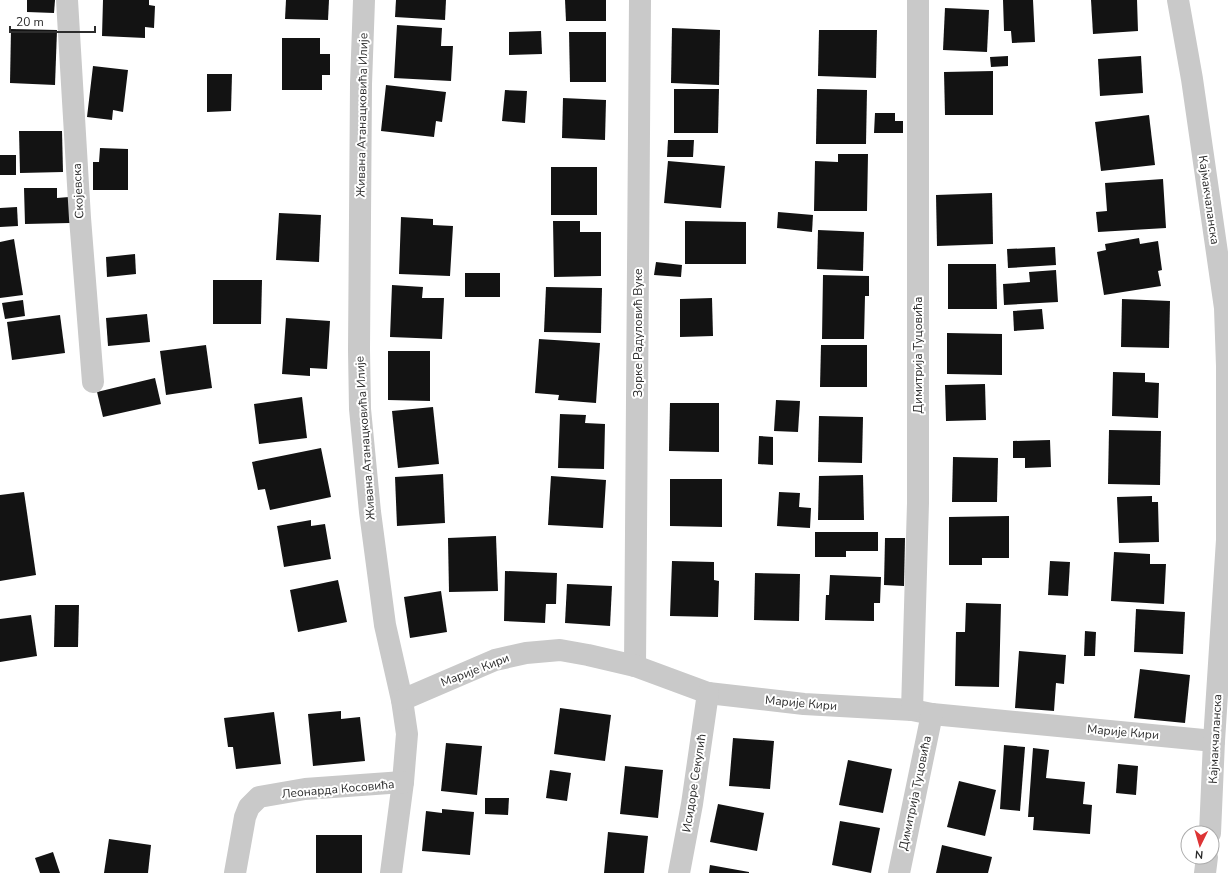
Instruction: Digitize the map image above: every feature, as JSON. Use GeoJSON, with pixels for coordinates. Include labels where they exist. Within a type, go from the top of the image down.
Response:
{"type":"FeatureCollection","features":[{"type":"Feature","properties":{"kind":"street","name":"Скојевска"},"geometry":{"type":"LineString","coordinates":[[67,0],[80,218],[93,382]]}},
{"type":"Feature","properties":{"kind":"street","name":"Живана Атанацковића Илије"},"geometry":{"type":"LineString","coordinates":[[364,0],[361,84],[360,409],[370,512],[385,625],[402,700],[407,734],[392,873]]}},
{"type":"Feature","properties":{"kind":"street","name":"Зорке Радуловић Вуке"},"geometry":{"type":"LineString","coordinates":[[635,666],[640,0]]}},
{"type":"Feature","properties":{"kind":"street","name":"Димитрија Туцовића"},"geometry":{"type":"LineString","coordinates":[[899,873],[922,712],[918,495],[918,0]]}},
{"type":"Feature","properties":{"kind":"street","name":"Кајмакчаланска"},"geometry":{"type":"LineString","coordinates":[[1178,0],[1192,79],[1225,308],[1227,366],[1227,540],[1214,741],[1210,825]]}},
{"type":"Feature","properties":{"kind":"street","name":"Марије Кири"},"geometry":{"type":"LineString","coordinates":[[402,700],[495,660],[526,653],[560,650],[635,666],[708,693],[804,704],[922,712],[1214,741]]}},
{"type":"Feature","properties":{"kind":"street","name":"Исидоре Секулић"},"geometry":{"type":"LineString","coordinates":[[679,873],[692,804],[708,693]]}},
{"type":"Feature","properties":{"kind":"street","name":"Леонарда Косовића"},"geometry":{"type":"LineString","coordinates":[[235,873],[245,817],[249,807],[259,797],[305,789],[403,782]]}},
{"type":"Feature","properties":{"kind":"building"},"geometry":{"type":"Polygon","coordinates":[[[27,0],[55,0],[54,13],[27,12],[27,0]]]}},
{"type":"Feature","properties":{"kind":"building"},"geometry":{"type":"Polygon","coordinates":[[[103,0],[149,0],[149,5],[155,6],[154,28],[145,27],[145,38],[102,36],[103,0]]]}},
{"type":"Feature","properties":{"kind":"building"},"geometry":{"type":"Polygon","coordinates":[[[286,0],[329,0],[328,20],[285,19],[286,0]]]}},
{"type":"Feature","properties":{"kind":"building"},"geometry":{"type":"Polygon","coordinates":[[[396,0],[446,0],[445,20],[395,17],[396,0]]]}},
{"type":"Feature","properties":{"kind":"building"},"geometry":{"type":"Polygon","coordinates":[[[565,0],[606,0],[606,21],[566,21],[565,0]]]}},
{"type":"Feature","properties":{"kind":"building"},"geometry":{"type":"Polygon","coordinates":[[[1003,0],[1033,0],[1035,42],[1012,43],[1011,31],[1004,31],[1003,0]]]}},
{"type":"Feature","properties":{"kind":"building"},"geometry":{"type":"Polygon","coordinates":[[[1091,0],[1137,0],[1138,31],[1093,34],[1091,0]]]}},
{"type":"Feature","properties":{"kind":"building"},"geometry":{"type":"Polygon","coordinates":[[[945,8],[989,10],[987,52],[943,50],[945,8]]]}},
{"type":"Feature","properties":{"kind":"building"},"geometry":{"type":"Polygon","coordinates":[[[397,25],[442,28],[441,46],[453,46],[451,81],[394,78],[397,25]]]}},
{"type":"Feature","properties":{"kind":"building"},"geometry":{"type":"Polygon","coordinates":[[[672,28],[720,30],[719,85],[671,83],[672,28]]]}},
{"type":"Feature","properties":{"kind":"building"},"geometry":{"type":"Polygon","coordinates":[[[11,29],[57,30],[55,85],[10,83],[11,29]]]}},
{"type":"Feature","properties":{"kind":"building"},"geometry":{"type":"Polygon","coordinates":[[[819,30],[877,30],[876,78],[818,76],[819,30]]]}},
{"type":"Feature","properties":{"kind":"building"},"geometry":{"type":"Polygon","coordinates":[[[541,31],[542,54],[509,55],[509,32],[541,31]]]}},
{"type":"Feature","properties":{"kind":"building"},"geometry":{"type":"Polygon","coordinates":[[[569,32],[606,32],[606,82],[570,82],[569,32]]]}},
{"type":"Feature","properties":{"kind":"building"},"geometry":{"type":"Polygon","coordinates":[[[282,38],[320,38],[320,54],[330,54],[330,75],[322,75],[322,90],[282,90],[282,38]]]}},
{"type":"Feature","properties":{"kind":"building"},"geometry":{"type":"Polygon","coordinates":[[[1008,56],[1008,66],[991,67],[990,57],[1008,56]]]}},
{"type":"Feature","properties":{"kind":"building"},"geometry":{"type":"Polygon","coordinates":[[[1141,56],[1143,93],[1100,96],[1098,59],[1141,56]]]}},
{"type":"Feature","properties":{"kind":"building"},"geometry":{"type":"Polygon","coordinates":[[[93,66],[128,70],[123,112],[113,110],[112,120],[87,117],[93,66]]]}},
{"type":"Feature","properties":{"kind":"building"},"geometry":{"type":"Polygon","coordinates":[[[993,71],[993,115],[945,115],[944,72],[993,71]]]}},
{"type":"Feature","properties":{"kind":"building"},"geometry":{"type":"Polygon","coordinates":[[[207,74],[232,74],[231,111],[207,112],[207,74]]]}},
{"type":"Feature","properties":{"kind":"building"},"geometry":{"type":"Polygon","coordinates":[[[386,85],[446,92],[442,122],[436,121],[434,137],[381,131],[386,85]]]}},
{"type":"Feature","properties":{"kind":"building"},"geometry":{"type":"Polygon","coordinates":[[[674,89],[719,89],[718,133],[674,133],[674,89]]]}},
{"type":"Feature","properties":{"kind":"building"},"geometry":{"type":"Polygon","coordinates":[[[817,89],[867,90],[866,144],[816,144],[817,89]]]}},
{"type":"Feature","properties":{"kind":"building"},"geometry":{"type":"Polygon","coordinates":[[[505,90],[527,91],[525,123],[502,121],[505,90]]]}},
{"type":"Feature","properties":{"kind":"building"},"geometry":{"type":"Polygon","coordinates":[[[563,98],[606,100],[605,140],[562,138],[563,98]]]}},
{"type":"Feature","properties":{"kind":"building"},"geometry":{"type":"Polygon","coordinates":[[[875,113],[895,113],[895,121],[903,121],[903,133],[874,133],[875,113]]]}},
{"type":"Feature","properties":{"kind":"building"},"geometry":{"type":"Polygon","coordinates":[[[1149,115],[1155,165],[1101,171],[1095,122],[1149,115]]]}},
{"type":"Feature","properties":{"kind":"building"},"geometry":{"type":"Polygon","coordinates":[[[19,131],[62,131],[63,172],[20,173],[19,131]]]}},
{"type":"Feature","properties":{"kind":"building"},"geometry":{"type":"Polygon","coordinates":[[[668,140],[694,140],[693,157],[667,157],[668,140]]]}},
{"type":"Feature","properties":{"kind":"building"},"geometry":{"type":"Polygon","coordinates":[[[100,148],[128,149],[128,190],[93,190],[93,162],[99,162],[100,148]]]}},
{"type":"Feature","properties":{"kind":"building"},"geometry":{"type":"Polygon","coordinates":[[[838,154],[868,154],[867,211],[814,211],[815,161],[838,162],[838,154]]]}},
{"type":"Feature","properties":{"kind":"building"},"geometry":{"type":"Polygon","coordinates":[[[0,155],[16,155],[16,175],[0,175],[0,155]]]}},
{"type":"Feature","properties":{"kind":"building"},"geometry":{"type":"Polygon","coordinates":[[[668,161],[725,166],[721,208],[664,203],[668,161]]]}},
{"type":"Feature","properties":{"kind":"building"},"geometry":{"type":"Polygon","coordinates":[[[551,167],[597,167],[597,215],[551,215],[551,167]]]}},
{"type":"Feature","properties":{"kind":"building"},"geometry":{"type":"Polygon","coordinates":[[[1163,179],[1166,228],[1098,232],[1096,212],[1107,211],[1105,183],[1163,179]]]}},
{"type":"Feature","properties":{"kind":"building"},"geometry":{"type":"Polygon","coordinates":[[[24,188],[57,188],[57,198],[69,197],[70,223],[25,224],[24,188]]]}},
{"type":"Feature","properties":{"kind":"building"},"geometry":{"type":"Polygon","coordinates":[[[992,193],[993,244],[937,246],[936,195],[992,193]]]}},
{"type":"Feature","properties":{"kind":"building"},"geometry":{"type":"Polygon","coordinates":[[[17,207],[18,226],[0,227],[0,208],[17,207]]]}},
{"type":"Feature","properties":{"kind":"building"},"geometry":{"type":"Polygon","coordinates":[[[778,212],[813,215],[812,232],[777,228],[778,212]]]}},
{"type":"Feature","properties":{"kind":"building"},"geometry":{"type":"Polygon","coordinates":[[[279,213],[321,215],[319,262],[276,260],[279,213]]]}},
{"type":"Feature","properties":{"kind":"building"},"geometry":{"type":"Polygon","coordinates":[[[401,217],[433,219],[433,225],[453,226],[450,276],[399,274],[401,217]]]}},
{"type":"Feature","properties":{"kind":"building"},"geometry":{"type":"Polygon","coordinates":[[[553,221],[580,221],[580,232],[601,232],[601,276],[554,277],[553,221]]]}},
{"type":"Feature","properties":{"kind":"building"},"geometry":{"type":"Polygon","coordinates":[[[685,221],[746,222],[746,264],[685,264],[685,221]]]}},
{"type":"Feature","properties":{"kind":"building"},"geometry":{"type":"Polygon","coordinates":[[[818,230],[864,232],[863,271],[817,269],[818,230]]]}},
{"type":"Feature","properties":{"kind":"building"},"geometry":{"type":"Polygon","coordinates":[[[1139,238],[1140,244],[1158,241],[1162,270],[1158,271],[1161,286],[1104,295],[1097,252],[1106,250],[1105,244],[1139,238]]]}},
{"type":"Feature","properties":{"kind":"building"},"geometry":{"type":"Polygon","coordinates":[[[14,239],[23,295],[0,298],[0,242],[14,239]]]}},
{"type":"Feature","properties":{"kind":"building"},"geometry":{"type":"Polygon","coordinates":[[[1055,247],[1056,265],[1008,268],[1007,249],[1055,247]]]}},
{"type":"Feature","properties":{"kind":"building"},"geometry":{"type":"Polygon","coordinates":[[[135,254],[136,274],[107,277],[106,257],[135,254]]]}},
{"type":"Feature","properties":{"kind":"building"},"geometry":{"type":"Polygon","coordinates":[[[656,262],[682,265],[681,277],[654,275],[656,262]]]}},
{"type":"Feature","properties":{"kind":"building"},"geometry":{"type":"Polygon","coordinates":[[[948,264],[996,264],[997,309],[948,309],[948,264]]]}},
{"type":"Feature","properties":{"kind":"building"},"geometry":{"type":"Polygon","coordinates":[[[1056,270],[1058,302],[1004,305],[1003,284],[1030,282],[1029,272],[1056,270]]]}},
{"type":"Feature","properties":{"kind":"building"},"geometry":{"type":"Polygon","coordinates":[[[465,273],[500,273],[500,297],[465,297],[465,273]]]}},
{"type":"Feature","properties":{"kind":"building"},"geometry":{"type":"Polygon","coordinates":[[[823,275],[869,276],[869,296],[865,296],[864,339],[822,339],[823,275]]]}},
{"type":"Feature","properties":{"kind":"building"},"geometry":{"type":"Polygon","coordinates":[[[213,280],[262,280],[261,324],[213,324],[213,280]]]}},
{"type":"Feature","properties":{"kind":"building"},"geometry":{"type":"Polygon","coordinates":[[[392,285],[423,287],[422,298],[444,298],[442,339],[390,337],[392,285]]]}},
{"type":"Feature","properties":{"kind":"building"},"geometry":{"type":"Polygon","coordinates":[[[546,287],[602,288],[601,333],[544,332],[546,287]]]}},
{"type":"Feature","properties":{"kind":"building"},"geometry":{"type":"Polygon","coordinates":[[[712,298],[713,336],[680,337],[680,299],[712,298]]]}},
{"type":"Feature","properties":{"kind":"building"},"geometry":{"type":"Polygon","coordinates":[[[1122,299],[1170,301],[1169,348],[1121,347],[1122,299]]]}},
{"type":"Feature","properties":{"kind":"building"},"geometry":{"type":"Polygon","coordinates":[[[23,300],[25,316],[5,319],[2,303],[23,300]]]}},
{"type":"Feature","properties":{"kind":"building"},"geometry":{"type":"Polygon","coordinates":[[[1042,309],[1044,329],[1014,331],[1013,311],[1042,309]]]}},
{"type":"Feature","properties":{"kind":"building"},"geometry":{"type":"Polygon","coordinates":[[[147,314],[150,342],[108,346],[106,318],[147,314]]]}},
{"type":"Feature","properties":{"kind":"building"},"geometry":{"type":"Polygon","coordinates":[[[60,315],[65,353],[12,360],[7,322],[60,315]]]}},
{"type":"Feature","properties":{"kind":"building"},"geometry":{"type":"Polygon","coordinates":[[[286,318],[330,321],[327,369],[310,368],[310,376],[282,374],[286,318]]]}},
{"type":"Feature","properties":{"kind":"building"},"geometry":{"type":"Polygon","coordinates":[[[947,333],[1002,334],[1002,375],[947,374],[947,333]]]}},
{"type":"Feature","properties":{"kind":"building"},"geometry":{"type":"Polygon","coordinates":[[[539,339],[600,343],[596,403],[558,400],[559,395],[535,393],[539,339]]]}},
{"type":"Feature","properties":{"kind":"building"},"geometry":{"type":"Polygon","coordinates":[[[206,345],[212,388],[166,395],[160,351],[206,345]]]}},
{"type":"Feature","properties":{"kind":"building"},"geometry":{"type":"Polygon","coordinates":[[[821,345],[867,345],[867,387],[820,387],[821,345]]]}},
{"type":"Feature","properties":{"kind":"building"},"geometry":{"type":"Polygon","coordinates":[[[388,351],[430,351],[430,401],[388,400],[388,351]]]}},
{"type":"Feature","properties":{"kind":"building"},"geometry":{"type":"Polygon","coordinates":[[[1113,372],[1145,373],[1145,382],[1159,383],[1158,418],[1112,416],[1113,372]]]}},
{"type":"Feature","properties":{"kind":"building"},"geometry":{"type":"Polygon","coordinates":[[[155,378],[161,404],[103,417],[97,392],[155,378]]]}},
{"type":"Feature","properties":{"kind":"building"},"geometry":{"type":"Polygon","coordinates":[[[985,384],[986,420],[946,421],[945,385],[985,384]]]}},
{"type":"Feature","properties":{"kind":"building"},"geometry":{"type":"Polygon","coordinates":[[[302,397],[307,438],[259,444],[254,404],[302,397]]]}},
{"type":"Feature","properties":{"kind":"building"},"geometry":{"type":"Polygon","coordinates":[[[776,400],[800,401],[798,432],[774,431],[776,400]]]}},
{"type":"Feature","properties":{"kind":"building"},"geometry":{"type":"Polygon","coordinates":[[[670,403],[719,403],[719,452],[669,451],[670,403]]]}},
{"type":"Feature","properties":{"kind":"building"},"geometry":{"type":"Polygon","coordinates":[[[433,407],[439,464],[398,468],[392,411],[433,407]]]}},
{"type":"Feature","properties":{"kind":"building"},"geometry":{"type":"Polygon","coordinates":[[[560,414],[586,415],[585,423],[605,424],[604,469],[558,468],[560,414]]]}},
{"type":"Feature","properties":{"kind":"building"},"geometry":{"type":"Polygon","coordinates":[[[819,416],[863,417],[862,463],[818,462],[819,416]]]}},
{"type":"Feature","properties":{"kind":"building"},"geometry":{"type":"Polygon","coordinates":[[[1109,430],[1161,431],[1160,485],[1108,484],[1109,430]]]}},
{"type":"Feature","properties":{"kind":"building"},"geometry":{"type":"Polygon","coordinates":[[[759,436],[773,437],[773,465],[758,464],[759,436]]]}},
{"type":"Feature","properties":{"kind":"building"},"geometry":{"type":"Polygon","coordinates":[[[1050,440],[1051,467],[1025,468],[1025,458],[1013,458],[1013,441],[1050,440]]]}},
{"type":"Feature","properties":{"kind":"building"},"geometry":{"type":"Polygon","coordinates":[[[321,448],[331,497],[270,510],[265,489],[258,490],[252,462],[321,448]]]}},
{"type":"Feature","properties":{"kind":"building"},"geometry":{"type":"Polygon","coordinates":[[[953,457],[998,458],[997,502],[952,502],[953,457]]]}},
{"type":"Feature","properties":{"kind":"building"},"geometry":{"type":"Polygon","coordinates":[[[443,474],[445,523],[397,526],[395,477],[443,474]]]}},
{"type":"Feature","properties":{"kind":"building"},"geometry":{"type":"Polygon","coordinates":[[[863,475],[864,520],[818,520],[819,476],[863,475]]]}},
{"type":"Feature","properties":{"kind":"building"},"geometry":{"type":"Polygon","coordinates":[[[551,476],[606,480],[603,528],[548,525],[551,476]]]}},
{"type":"Feature","properties":{"kind":"building"},"geometry":{"type":"Polygon","coordinates":[[[670,479],[722,479],[722,527],[670,526],[670,479]]]}},
{"type":"Feature","properties":{"kind":"building"},"geometry":{"type":"Polygon","coordinates":[[[24,492],[36,575],[0,581],[0,495],[24,492]]]}},
{"type":"Feature","properties":{"kind":"building"},"geometry":{"type":"Polygon","coordinates":[[[779,492],[800,493],[799,507],[811,508],[810,528],[777,526],[779,492]]]}},
{"type":"Feature","properties":{"kind":"building"},"geometry":{"type":"Polygon","coordinates":[[[1152,496],[1152,502],[1158,502],[1159,542],[1119,543],[1117,497],[1152,496]]]}},
{"type":"Feature","properties":{"kind":"building"},"geometry":{"type":"Polygon","coordinates":[[[1009,516],[1009,558],[982,558],[982,565],[949,565],[949,517],[1009,516]]]}},
{"type":"Feature","properties":{"kind":"building"},"geometry":{"type":"Polygon","coordinates":[[[311,520],[311,526],[325,524],[331,559],[284,567],[277,526],[311,520]]]}},
{"type":"Feature","properties":{"kind":"building"},"geometry":{"type":"Polygon","coordinates":[[[815,532],[878,532],[878,551],[846,551],[846,557],[815,557],[815,532]]]}},
{"type":"Feature","properties":{"kind":"building"},"geometry":{"type":"Polygon","coordinates":[[[496,536],[498,591],[449,592],[448,538],[496,536]]]}},
{"type":"Feature","properties":{"kind":"building"},"geometry":{"type":"Polygon","coordinates":[[[885,538],[905,538],[904,586],[884,585],[885,538]]]}},
{"type":"Feature","properties":{"kind":"building"},"geometry":{"type":"Polygon","coordinates":[[[1114,552],[1150,554],[1150,564],[1166,564],[1164,604],[1111,601],[1114,552]]]}},
{"type":"Feature","properties":{"kind":"building"},"geometry":{"type":"Polygon","coordinates":[[[672,561],[714,562],[714,580],[719,581],[718,617],[670,616],[672,561]]]}},
{"type":"Feature","properties":{"kind":"building"},"geometry":{"type":"Polygon","coordinates":[[[1050,561],[1070,562],[1068,596],[1048,595],[1050,561]]]}},
{"type":"Feature","properties":{"kind":"building"},"geometry":{"type":"Polygon","coordinates":[[[505,571],[557,573],[556,604],[546,604],[545,623],[504,621],[505,571]]]}},
{"type":"Feature","properties":{"kind":"building"},"geometry":{"type":"Polygon","coordinates":[[[755,573],[800,574],[799,621],[754,620],[755,573]]]}},
{"type":"Feature","properties":{"kind":"building"},"geometry":{"type":"Polygon","coordinates":[[[830,575],[881,577],[880,603],[874,603],[874,621],[825,620],[826,595],[829,595],[830,575]]]}},
{"type":"Feature","properties":{"kind":"building"},"geometry":{"type":"Polygon","coordinates":[[[338,580],[347,622],[298,632],[290,590],[338,580]]]}},
{"type":"Feature","properties":{"kind":"building"},"geometry":{"type":"Polygon","coordinates":[[[567,584],[612,586],[610,626],[565,623],[567,584]]]}},
{"type":"Feature","properties":{"kind":"building"},"geometry":{"type":"Polygon","coordinates":[[[441,591],[447,632],[410,638],[404,597],[441,591]]]}},
{"type":"Feature","properties":{"kind":"building"},"geometry":{"type":"Polygon","coordinates":[[[966,603],[1001,604],[999,687],[955,686],[956,632],[965,632],[966,603]]]}},
{"type":"Feature","properties":{"kind":"building"},"geometry":{"type":"Polygon","coordinates":[[[55,605],[79,605],[78,647],[54,647],[55,605]]]}},
{"type":"Feature","properties":{"kind":"building"},"geometry":{"type":"Polygon","coordinates":[[[1136,609],[1185,612],[1183,654],[1134,652],[1136,609]]]}},
{"type":"Feature","properties":{"kind":"building"},"geometry":{"type":"Polygon","coordinates":[[[31,615],[37,656],[0,662],[0,619],[31,615]]]}},
{"type":"Feature","properties":{"kind":"building"},"geometry":{"type":"Polygon","coordinates":[[[1085,631],[1096,632],[1095,656],[1084,656],[1085,631]]]}},
{"type":"Feature","properties":{"kind":"building"},"geometry":{"type":"Polygon","coordinates":[[[1019,651],[1066,655],[1064,684],[1056,683],[1054,711],[1015,708],[1019,651]]]}},
{"type":"Feature","properties":{"kind":"building"},"geometry":{"type":"Polygon","coordinates":[[[1140,669],[1190,675],[1185,723],[1134,718],[1140,669]]]}},
{"type":"Feature","properties":{"kind":"building"},"geometry":{"type":"Polygon","coordinates":[[[560,708],[611,715],[605,761],[554,754],[560,708]]]}},
{"type":"Feature","properties":{"kind":"building"},"geometry":{"type":"Polygon","coordinates":[[[341,711],[341,719],[360,717],[365,761],[313,766],[308,714],[341,711]]]}},
{"type":"Feature","properties":{"kind":"building"},"geometry":{"type":"Polygon","coordinates":[[[274,712],[281,764],[236,769],[233,747],[228,747],[224,718],[274,712]]]}},
{"type":"Feature","properties":{"kind":"building"},"geometry":{"type":"Polygon","coordinates":[[[733,738],[774,741],[770,789],[729,786],[733,738]]]}},
{"type":"Feature","properties":{"kind":"building"},"geometry":{"type":"Polygon","coordinates":[[[446,743],[482,746],[477,795],[441,791],[446,743]]]}},
{"type":"Feature","properties":{"kind":"building"},"geometry":{"type":"Polygon","coordinates":[[[1004,745],[1025,747],[1020,811],[1000,809],[1004,745]]]}},
{"type":"Feature","properties":{"kind":"building"},"geometry":{"type":"Polygon","coordinates":[[[1033,748],[1049,750],[1046,778],[1085,782],[1083,804],[1092,805],[1090,834],[1033,830],[1034,817],[1028,817],[1033,748]]]}},
{"type":"Feature","properties":{"kind":"building"},"geometry":{"type":"Polygon","coordinates":[[[848,760],[892,769],[883,813],[839,805],[848,760]]]}},
{"type":"Feature","properties":{"kind":"building"},"geometry":{"type":"Polygon","coordinates":[[[1118,764],[1138,766],[1136,795],[1116,793],[1118,764]]]}},
{"type":"Feature","properties":{"kind":"building"},"geometry":{"type":"Polygon","coordinates":[[[625,766],[663,770],[658,818],[620,814],[625,766]]]}},
{"type":"Feature","properties":{"kind":"building"},"geometry":{"type":"Polygon","coordinates":[[[550,770],[571,773],[567,801],[546,798],[550,770]]]}},
{"type":"Feature","properties":{"kind":"building"},"geometry":{"type":"Polygon","coordinates":[[[959,781],[996,790],[985,836],[947,827],[959,781]]]}},
{"type":"Feature","properties":{"kind":"building"},"geometry":{"type":"Polygon","coordinates":[[[485,798],[509,798],[508,815],[485,814],[485,798]]]}},
{"type":"Feature","properties":{"kind":"building"},"geometry":{"type":"Polygon","coordinates":[[[718,804],[764,813],[757,851],[710,842],[718,804]]]}},
{"type":"Feature","properties":{"kind":"building"},"geometry":{"type":"Polygon","coordinates":[[[442,809],[474,812],[470,855],[422,851],[426,811],[442,813],[442,809]]]}},
{"type":"Feature","properties":{"kind":"building"},"geometry":{"type":"Polygon","coordinates":[[[840,821],[880,828],[871,873],[832,865],[840,821]]]}},
{"type":"Feature","properties":{"kind":"building"},"geometry":{"type":"Polygon","coordinates":[[[608,832],[648,836],[644,873],[604,873],[608,832]]]}},
{"type":"Feature","properties":{"kind":"building"},"geometry":{"type":"Polygon","coordinates":[[[316,835],[362,835],[362,873],[316,873],[316,835]]]}},
{"type":"Feature","properties":{"kind":"building"},"geometry":{"type":"Polygon","coordinates":[[[109,839],[151,845],[148,873],[104,873],[109,839]]]}},
{"type":"Feature","properties":{"kind":"building"},"geometry":{"type":"Polygon","coordinates":[[[942,845],[992,857],[988,873],[936,873],[942,845]]]}},
{"type":"Feature","properties":{"kind":"building"},"geometry":{"type":"Polygon","coordinates":[[[53,852],[60,873],[40,873],[35,858],[53,852]]]}},
{"type":"Feature","properties":{"kind":"building"},"geometry":{"type":"Polygon","coordinates":[[[710,865],[749,872],[749,873],[709,873],[710,865]]]}}]}
